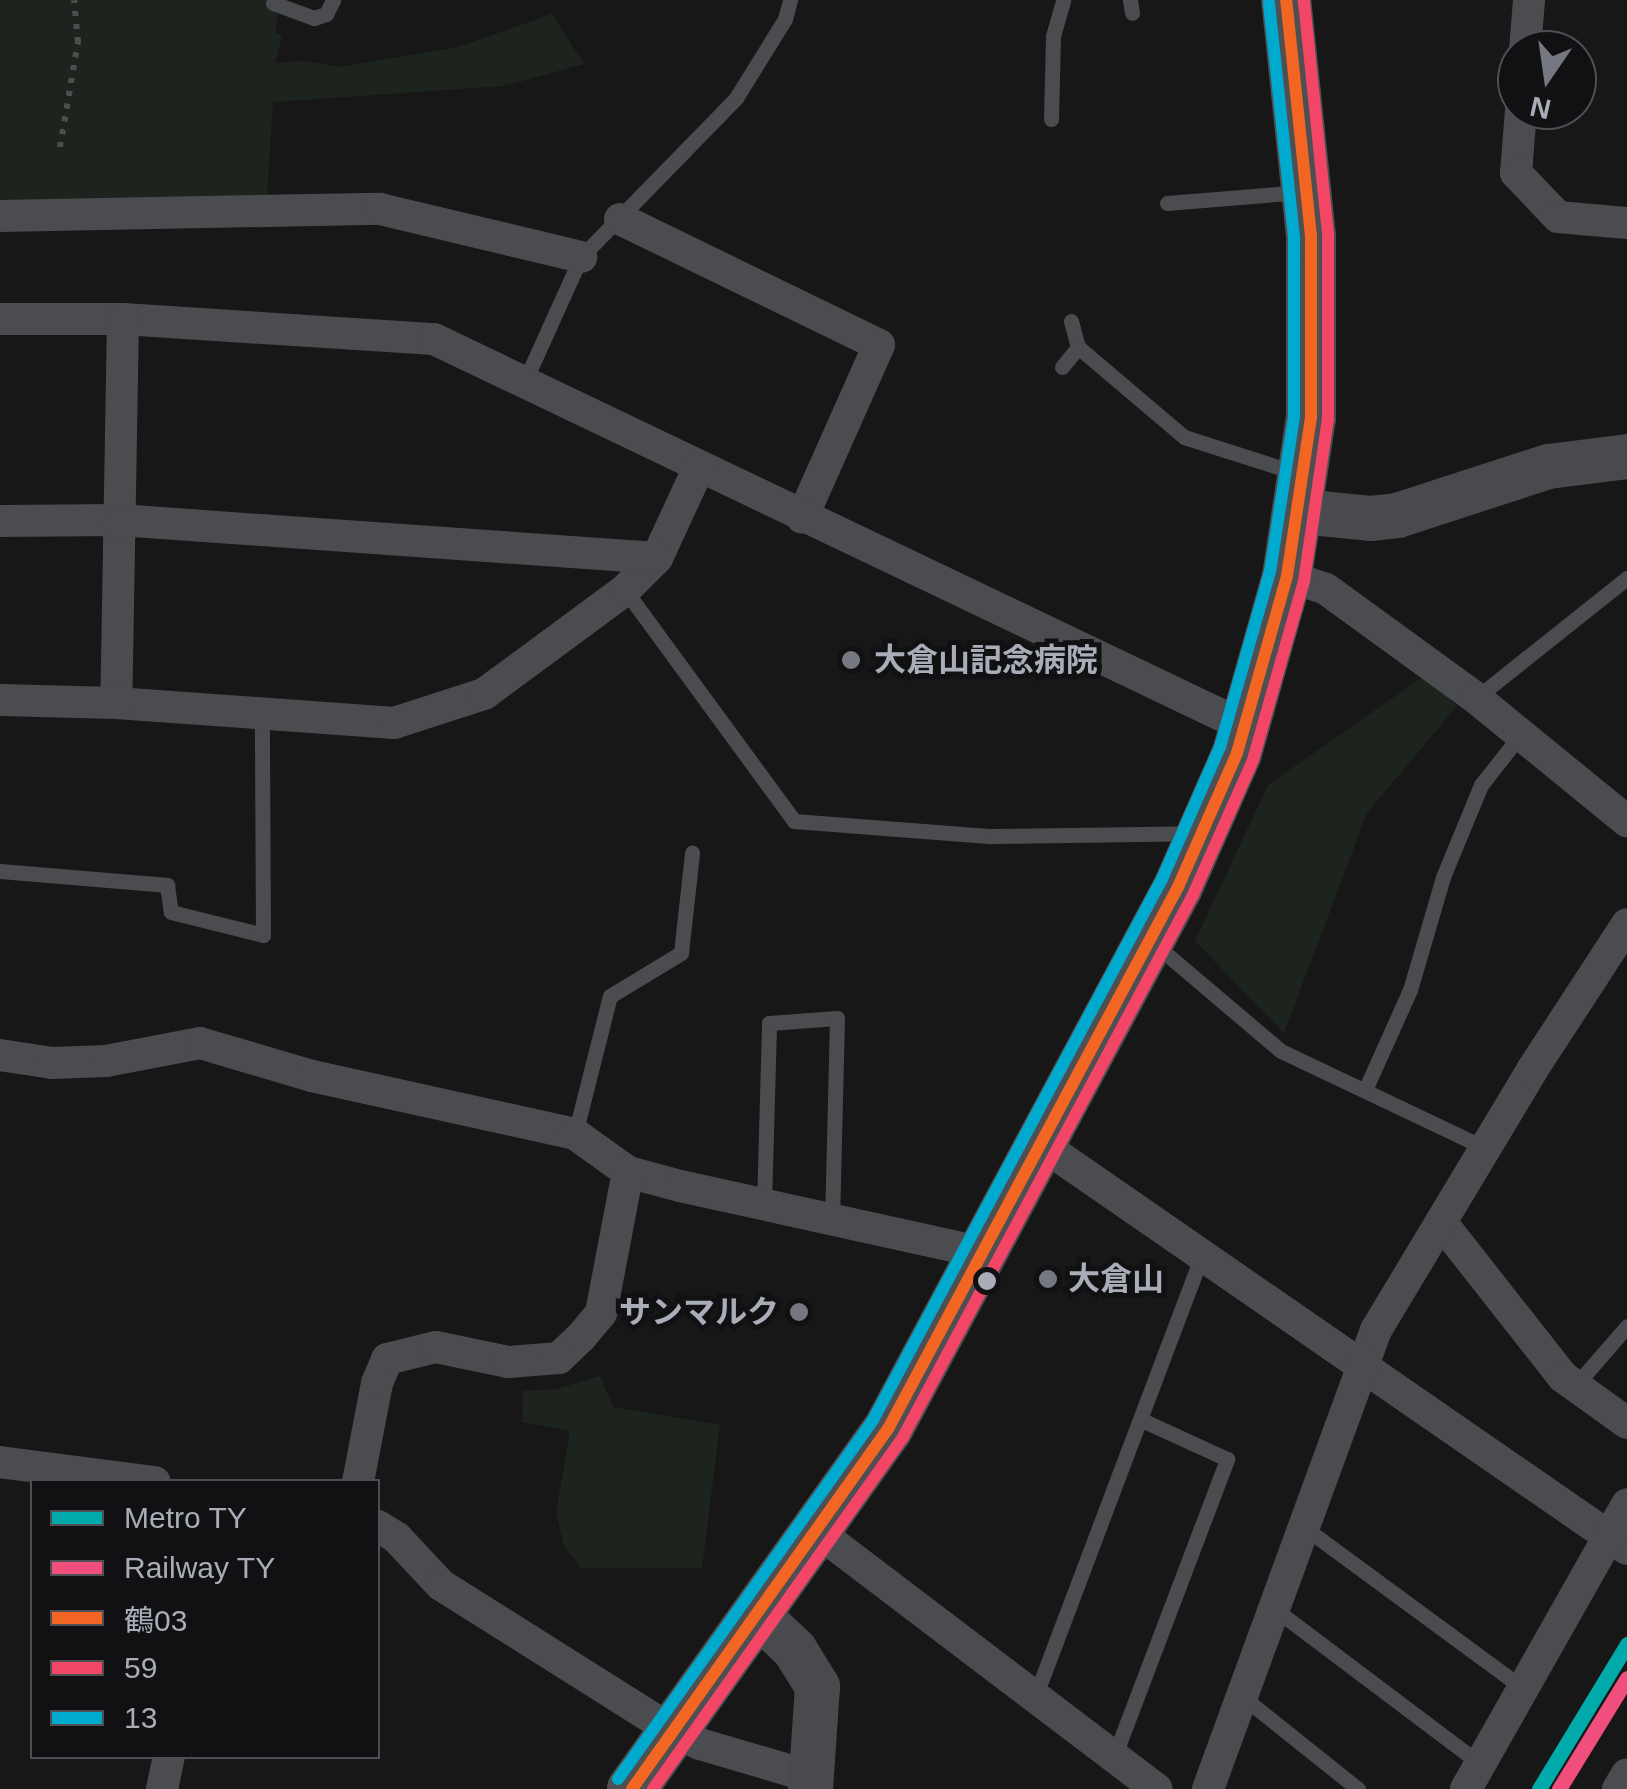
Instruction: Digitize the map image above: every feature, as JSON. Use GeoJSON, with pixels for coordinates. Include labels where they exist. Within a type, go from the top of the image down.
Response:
{"type":"FeatureCollection","features":[{"type":"Feature","properties":{"kind":"main road"},"geometry":{"type":"LineString","coordinates":[[632,1789],[818,1532],[888,1428],[1150,940],[1203,833],[1246,727],[1287,576],[1302,493],[1313,386],[1308,192],[1286,0]]}},
{"type":"Feature","properties":{"kind":"street"},"geometry":{"type":"LineString","coordinates":[[1527,30],[1529,0]]}},
{"type":"Feature","properties":{"kind":"street"},"geometry":{"type":"LineString","coordinates":[[1519,130],[1516,173],[1558,217],[1627,223]]}},
{"type":"Feature","properties":{"kind":"street"},"geometry":{"type":"LineString","coordinates":[[0,216],[380,209],[581,257]]}},
{"type":"Feature","properties":{"kind":"street"},"geometry":{"type":"LineString","coordinates":[[620,219],[879,345],[802,518]]}},
{"type":"Feature","properties":{"kind":"street"},"geometry":{"type":"LineString","coordinates":[[0,319],[123,319],[434,339],[1246,727]]}},
{"type":"Feature","properties":{"kind":"street"},"geometry":{"type":"LineString","coordinates":[[116,703],[123,319]]}},
{"type":"Feature","properties":{"kind":"street"},"geometry":{"type":"LineString","coordinates":[[1302,493],[1370,518],[1397,515],[1548,466],[1627,456]]}},
{"type":"Feature","properties":{"kind":"street"},"geometry":{"type":"LineString","coordinates":[[0,700],[116,703],[394,723],[484,694],[624,590],[656,558],[699,467]]}},
{"type":"Feature","properties":{"kind":"street"},"geometry":{"type":"LineString","coordinates":[[0,521],[120,520],[656,558]]}},
{"type":"Feature","properties":{"kind":"street"},"geometry":{"type":"LineString","coordinates":[[1287,576],[1326,589],[1476,698],[1627,821]]}},
{"type":"Feature","properties":{"kind":"street"},"geometry":{"type":"LineString","coordinates":[[1208,1789],[1376,1330],[1627,924]]}},
{"type":"Feature","properties":{"kind":"street"},"geometry":{"type":"LineString","coordinates":[[0,1055],[52,1064],[106,1061],[200,1043],[312,1076],[575,1134],[628,1172],[832,1222],[984,1252]]}},
{"type":"Feature","properties":{"kind":"street"},"geometry":{"type":"LineString","coordinates":[[1040,1144],[1617,1542]]}},
{"type":"Feature","properties":{"kind":"street"},"geometry":{"type":"LineString","coordinates":[[359,1479],[377,1384],[388,1359],[436,1347],[508,1362],[559,1358],[581,1337],[602,1313],[628,1172]]}},
{"type":"Feature","properties":{"kind":"street"},"geometry":{"type":"LineString","coordinates":[[1440,1222],[1562,1377],[1627,1423]]}},
{"type":"Feature","properties":{"kind":"street"},"geometry":{"type":"LineString","coordinates":[[0,1462],[132,1479]]}},
{"type":"Feature","properties":{"kind":"street"},"geometry":{"type":"LineString","coordinates":[[1473,1776],[1523,1688],[1617,1542],[1627,1504]]}},
{"type":"Feature","properties":{"kind":"street"},"geometry":{"type":"LineString","coordinates":[[380,1527],[397,1538],[441,1585],[671,1730],[811,1783],[817,1686],[794,1649],[757,1614]]}},
{"type":"Feature","properties":{"kind":"street"},"geometry":{"type":"LineString","coordinates":[[818,1532],[1156,1789]]}},
{"type":"Feature","properties":{"kind":"street"},"geometry":{"type":"LineString","coordinates":[[162,1789],[168,1759]]}},
{"type":"Feature","properties":{"kind":"street"},"geometry":{"type":"LineString","coordinates":[[1618,1789],[1627,1774]]}},
{"type":"Feature","properties":{"kind":"lane"},"geometry":{"type":"LineString","coordinates":[[274,4],[314,18],[326,14],[333,0]]}},
{"type":"Feature","properties":{"kind":"lane"},"geometry":{"type":"LineString","coordinates":[[524,383],[581,257],[736,98],[785,19],[790,0]]}},
{"type":"Feature","properties":{"kind":"lane"},"geometry":{"type":"LineString","coordinates":[[1052,119],[1053,36],[1063,0]]}},
{"type":"Feature","properties":{"kind":"lane"},"geometry":{"type":"LineString","coordinates":[[1167,203],[1308,192]]}},
{"type":"Feature","properties":{"kind":"lane"},"geometry":{"type":"LineString","coordinates":[[1072,321],[1078,347],[1184,436],[1302,493]]}},
{"type":"Feature","properties":{"kind":"lane"},"geometry":{"type":"LineString","coordinates":[[1062,366],[1078,347]]}},
{"type":"Feature","properties":{"kind":"lane"},"geometry":{"type":"LineString","coordinates":[[1476,698],[1627,578]]}},
{"type":"Feature","properties":{"kind":"lane"},"geometry":{"type":"LineString","coordinates":[[624,590],[794,821],[990,836],[1203,833]]}},
{"type":"Feature","properties":{"kind":"lane"},"geometry":{"type":"LineString","coordinates":[[0,871],[168,885],[172,912],[263,934],[262,714]]}},
{"type":"Feature","properties":{"kind":"lane"},"geometry":{"type":"LineString","coordinates":[[1365,1090],[1410,990],[1444,877],[1482,785],[1521,734]]}},
{"type":"Feature","properties":{"kind":"lane"},"geometry":{"type":"LineString","coordinates":[[575,1134],[610,996],[682,952],[692,852]]}},
{"type":"Feature","properties":{"kind":"lane"},"geometry":{"type":"LineString","coordinates":[[1150,940],[1281,1051],[1485,1148]]}},
{"type":"Feature","properties":{"kind":"lane"},"geometry":{"type":"LineString","coordinates":[[764,1205],[769,1023],[836,1018],[832,1222]]}},
{"type":"Feature","properties":{"kind":"lane"},"geometry":{"type":"LineString","coordinates":[[1036,1697],[1201,1258]]}},
{"type":"Feature","properties":{"kind":"lane"},"geometry":{"type":"LineString","coordinates":[[1575,1386],[1627,1326]]}},
{"type":"Feature","properties":{"kind":"lane"},"geometry":{"type":"LineString","coordinates":[[1114,1757],[1227,1459],[1142,1420]]}},
{"type":"Feature","properties":{"kind":"lane"},"geometry":{"type":"LineString","coordinates":[[1305,1528],[1523,1688]]}},
{"type":"Feature","properties":{"kind":"lane"},"geometry":{"type":"LineString","coordinates":[[1276,1610],[1473,1776]]}},
{"type":"Feature","properties":{"kind":"lane"},"geometry":{"type":"LineString","coordinates":[[1244,1698],[1358,1789]]}},
{"type":"Feature","properties":{"kind":"path"},"geometry":{"type":"LineString","coordinates":[[60,146],[78,42],[74,0]]}},
{"type":"Feature","properties":{"kind":"shaded area"},"geometry":{"type":"Polygon","coordinates":[[[0,0],[278,0],[276,33],[282,36],[275,63],[304,61],[340,67],[458,47],[552,14],[584,64],[503,86],[273,102],[267,196],[0,202],[0,0]]]}},
{"type":"Feature","properties":{"kind":"shaded area"},"geometry":{"type":"Polygon","coordinates":[[[1424,676],[1457,706],[1367,813],[1284,1033],[1195,941],[1268,785],[1424,676]]]}},
{"type":"Feature","properties":{"kind":"shaded area"},"geometry":{"type":"Polygon","coordinates":[[[600,1376],[613,1407],[720,1425],[702,1568],[581,1568],[564,1547],[556,1512],[570,1431],[522,1422],[523,1391],[557,1389],[600,1376]]]}},
{"type":"Feature","properties":{"kind":"metro line","name":"TY"},"geometry":{"type":"LineString","coordinates":[[1539,1789],[1627,1644]]}},
{"type":"Feature","properties":{"kind":"rail line","name":"TY"},"geometry":{"type":"LineString","coordinates":[[1559,1789],[1627,1678]]}},
{"type":"Feature","properties":{"kind":"transit line","name":"鶴03"},"geometry":{"type":"LineString","coordinates":[[632,1789],[888,1429],[1178,887],[1237,753],[1287,576],[1311,418],[1311,236],[1286,0]]}},
{"type":"Feature","properties":{"kind":"transit line","name":"59"},"geometry":{"type":"LineString","coordinates":[[653,1789],[903,1437],[1193,895],[1253,760],[1304,581],[1328,419],[1328,234],[1304,0]]}},
{"type":"Feature","properties":{"kind":"transit line","name":"13"},"geometry":{"type":"LineString","coordinates":[[618,1779],[873,1420],[1162,879],[1220,747],[1270,572],[1294,417],[1294,237],[1269,2]]}},
{"type":"Feature","properties":{"kind":"place","name":"大倉山記念病院"},"geometry":{"type":"Point","coordinates":[851,660]}},
{"type":"Feature","properties":{"kind":"place","name":"大倉山"},"geometry":{"type":"Point","coordinates":[1048,1279]}},
{"type":"Feature","properties":{"kind":"place","name":"サンマルク"},"geometry":{"type":"Point","coordinates":[799,1312]}}]}
